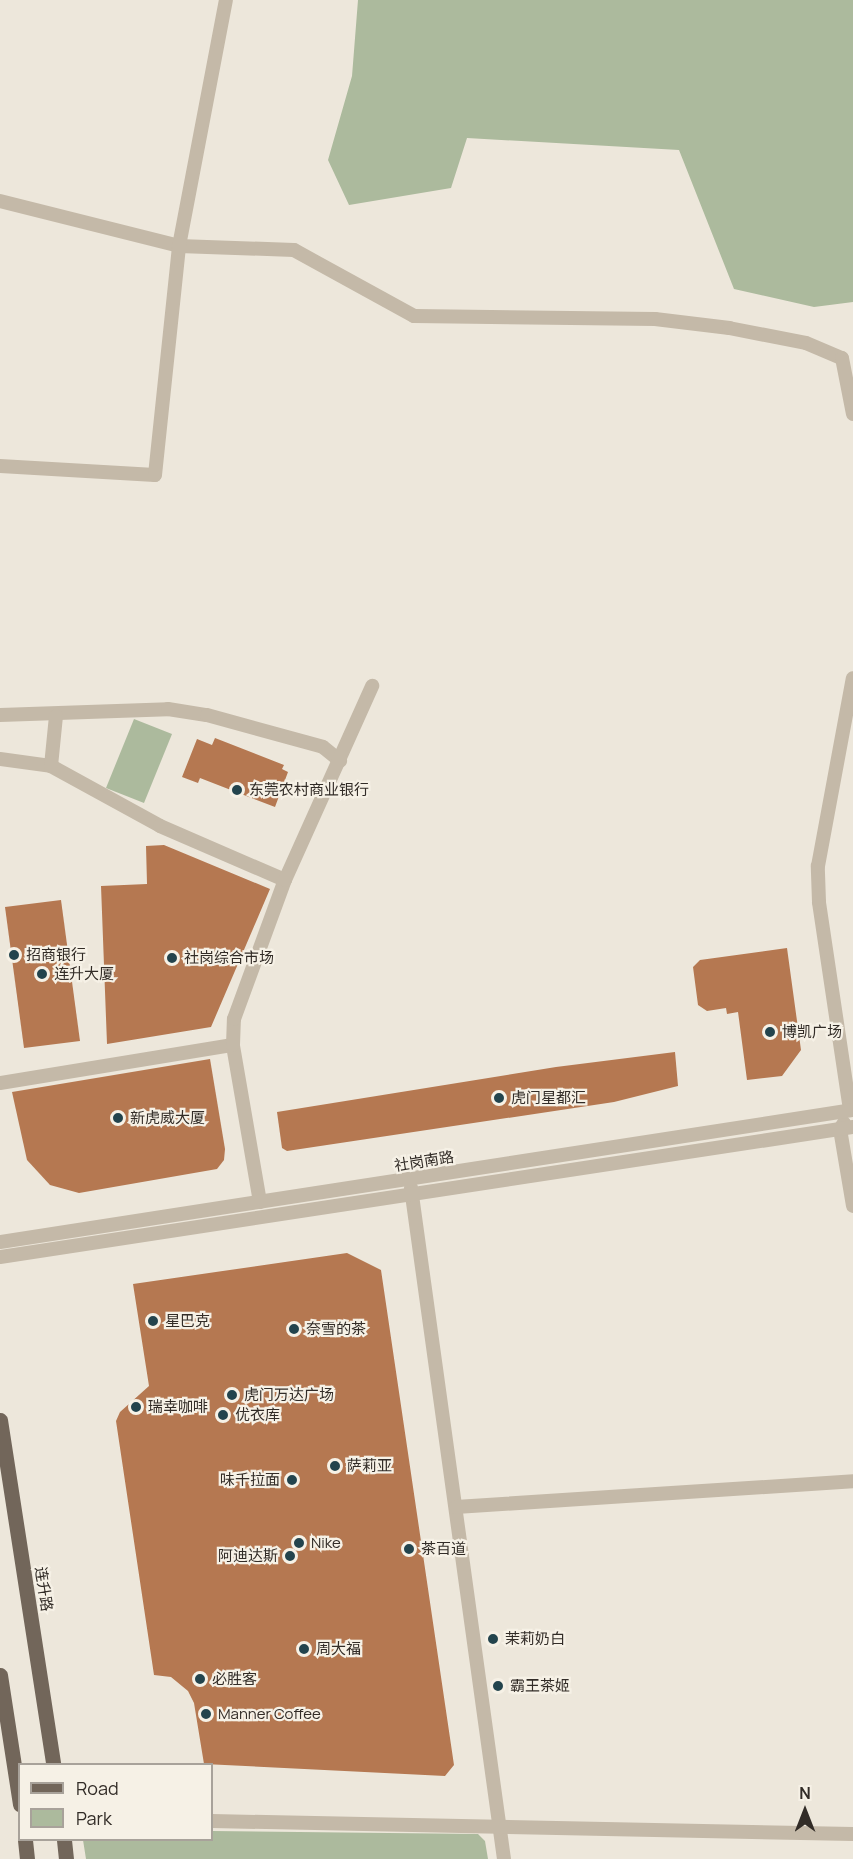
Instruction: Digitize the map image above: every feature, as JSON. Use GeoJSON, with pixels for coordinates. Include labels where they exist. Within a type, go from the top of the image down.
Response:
{"type":"FeatureCollection","features":[{"type":"Feature","properties":{"kind":"main road","name":"连升路"},"geometry":{"type":"LineString","coordinates":[[0,1420],[53,1763]]}},
{"type":"Feature","properties":{"kind":"main road"},"geometry":{"type":"LineString","coordinates":[[0,1675],[18,1791]]}},
{"type":"Feature","properties":{"kind":"main road"},"geometry":{"type":"LineString","coordinates":[[25,1841],[27,1859]]}},
{"type":"Feature","properties":{"kind":"main road"},"geometry":{"type":"LineString","coordinates":[[64,1841],[66,1859]]}},
{"type":"Feature","properties":{"kind":"street"},"geometry":{"type":"LineString","coordinates":[[0,466],[155,476],[179,246],[226,0]]}},
{"type":"Feature","properties":{"kind":"street"},"geometry":{"type":"LineString","coordinates":[[0,201],[179,246],[294,250],[414,316],[655,320],[806,343],[848,356],[853,414]]}},
{"type":"Feature","properties":{"kind":"street"},"geometry":{"type":"LineString","coordinates":[[853,678],[818,866],[819,902],[852,1111],[847,1128],[853,1206]]}},
{"type":"Feature","properties":{"kind":"street"},"geometry":{"type":"LineString","coordinates":[[260,1202],[233,1044],[234,1019],[285,880],[372,686]]}},
{"type":"Feature","properties":{"kind":"street"},"geometry":{"type":"LineString","coordinates":[[0,715],[56,716],[168,709],[207,715],[323,747],[340,761]]}},
{"type":"Feature","properties":{"kind":"street"},"geometry":{"type":"LineString","coordinates":[[51,766],[56,716]]}},
{"type":"Feature","properties":{"kind":"street"},"geometry":{"type":"LineString","coordinates":[[0,759],[51,766],[160,826],[285,880]]}},
{"type":"Feature","properties":{"kind":"street"},"geometry":{"type":"LineString","coordinates":[[0,1083],[233,1044]]}},
{"type":"Feature","properties":{"kind":"street","name":"社岗南路"},"geometry":{"type":"LineString","coordinates":[[0,1242],[852,1111]]}},
{"type":"Feature","properties":{"kind":"street","name":"社岗南路"},"geometry":{"type":"LineString","coordinates":[[0,1257],[847,1128]]}},
{"type":"Feature","properties":{"kind":"street"},"geometry":{"type":"LineString","coordinates":[[410,1179],[504,1859]]}},
{"type":"Feature","properties":{"kind":"street"},"geometry":{"type":"LineString","coordinates":[[456,1507],[853,1481]]}},
{"type":"Feature","properties":{"kind":"street"},"geometry":{"type":"LineString","coordinates":[[213,1821],[853,1834]]}},
{"type":"Feature","properties":{"kind":"green space"},"geometry":{"type":"Polygon","coordinates":[[[358,0],[853,0],[853,302],[814,307],[734,289],[679,150],[467,138],[451,188],[349,205],[328,160],[352,76],[358,0]]]}},
{"type":"Feature","properties":{"kind":"green space"},"geometry":{"type":"Polygon","coordinates":[[[134,719],[172,734],[144,803],[106,788],[134,719]]]}},
{"type":"Feature","properties":{"kind":"green space"},"geometry":{"type":"Polygon","coordinates":[[[213,1831],[478,1834],[485,1841],[488,1859],[86,1859],[83,1841],[213,1841],[213,1831]]]}},
{"type":"Feature","properties":{"kind":"building"},"geometry":{"type":"Polygon","coordinates":[[[215,738],[284,765],[282,769],[288,772],[275,807],[200,778],[198,783],[182,777],[197,739],[212,745],[215,738]]]}},
{"type":"Feature","properties":{"kind":"building","name":"社岗综合市场"},"geometry":{"type":"Polygon","coordinates":[[[164,845],[270,889],[211,1027],[107,1044],[101,886],[147,884],[146,846],[164,845]]]}},
{"type":"Feature","properties":{"kind":"building","name":"连升大厦"},"geometry":{"type":"Polygon","coordinates":[[[61,900],[80,1041],[24,1048],[5,907],[61,900]]]}},
{"type":"Feature","properties":{"kind":"building","name":"博凯广场"},"geometry":{"type":"Polygon","coordinates":[[[787,948],[801,1050],[782,1076],[747,1080],[738,1012],[727,1014],[726,1008],[707,1011],[698,1005],[693,967],[700,960],[787,948]]]}},
{"type":"Feature","properties":{"kind":"building","name":"虎门星都汇"},"geometry":{"type":"Polygon","coordinates":[[[675,1052],[678,1086],[614,1102],[287,1151],[282,1148],[277,1112],[556,1067],[675,1052]]]}},
{"type":"Feature","properties":{"kind":"building","name":"新虎威大厦"},"geometry":{"type":"Polygon","coordinates":[[[210,1059],[225,1149],[224,1160],[217,1169],[79,1193],[50,1185],[27,1160],[12,1092],[210,1059]]]}},
{"type":"Feature","properties":{"kind":"building"},"geometry":{"type":"Polygon","coordinates":[[[347,1253],[381,1270],[454,1765],[445,1776],[204,1763],[194,1703],[188,1691],[171,1677],[154,1675],[116,1421],[120,1412],[149,1386],[133,1284],[347,1253]]]}},
{"type":"Feature","properties":{"kind":"place","name":"东莞农村商业银行"},"geometry":{"type":"Point","coordinates":[237,790]}},
{"type":"Feature","properties":{"kind":"place","name":"招商银行"},"geometry":{"type":"Point","coordinates":[14,955]}},
{"type":"Feature","properties":{"kind":"place","name":"社岗综合市场"},"geometry":{"type":"Point","coordinates":[172,958]}},
{"type":"Feature","properties":{"kind":"place","name":"连升大厦"},"geometry":{"type":"Point","coordinates":[42,974]}},
{"type":"Feature","properties":{"kind":"place","name":"博凯广场"},"geometry":{"type":"Point","coordinates":[770,1032]}},
{"type":"Feature","properties":{"kind":"place","name":"虎门星都汇"},"geometry":{"type":"Point","coordinates":[499,1098]}},
{"type":"Feature","properties":{"kind":"place","name":"新虎威大厦"},"geometry":{"type":"Point","coordinates":[118,1118]}},
{"type":"Feature","properties":{"kind":"place","name":"星巴克"},"geometry":{"type":"Point","coordinates":[153,1321]}},
{"type":"Feature","properties":{"kind":"place","name":"奈雪的茶"},"geometry":{"type":"Point","coordinates":[294,1329]}},
{"type":"Feature","properties":{"kind":"place","name":"虎门万达广场"},"geometry":{"type":"Point","coordinates":[232,1395]}},
{"type":"Feature","properties":{"kind":"place","name":"瑞幸咖啡"},"geometry":{"type":"Point","coordinates":[136,1407]}},
{"type":"Feature","properties":{"kind":"place","name":"优衣库"},"geometry":{"type":"Point","coordinates":[223,1415]}},
{"type":"Feature","properties":{"kind":"place","name":"萨莉亚"},"geometry":{"type":"Point","coordinates":[335,1466]}},
{"type":"Feature","properties":{"kind":"place","name":"味千拉面"},"geometry":{"type":"Point","coordinates":[292,1480]}},
{"type":"Feature","properties":{"kind":"place","name":"Nike"},"geometry":{"type":"Point","coordinates":[299,1543]}},
{"type":"Feature","properties":{"kind":"place","name":"茶百道"},"geometry":{"type":"Point","coordinates":[409,1549]}},
{"type":"Feature","properties":{"kind":"place","name":"阿迪达斯"},"geometry":{"type":"Point","coordinates":[290,1556]}},
{"type":"Feature","properties":{"kind":"place","name":"茉莉奶白"},"geometry":{"type":"Point","coordinates":[493,1639]}},
{"type":"Feature","properties":{"kind":"place","name":"周大福"},"geometry":{"type":"Point","coordinates":[304,1649]}},
{"type":"Feature","properties":{"kind":"place","name":"必胜客"},"geometry":{"type":"Point","coordinates":[200,1679]}},
{"type":"Feature","properties":{"kind":"place","name":"霸王茶姬"},"geometry":{"type":"Point","coordinates":[498,1686]}},
{"type":"Feature","properties":{"kind":"place","name":"Manner Coffee"},"geometry":{"type":"Point","coordinates":[206,1714]}}]}
